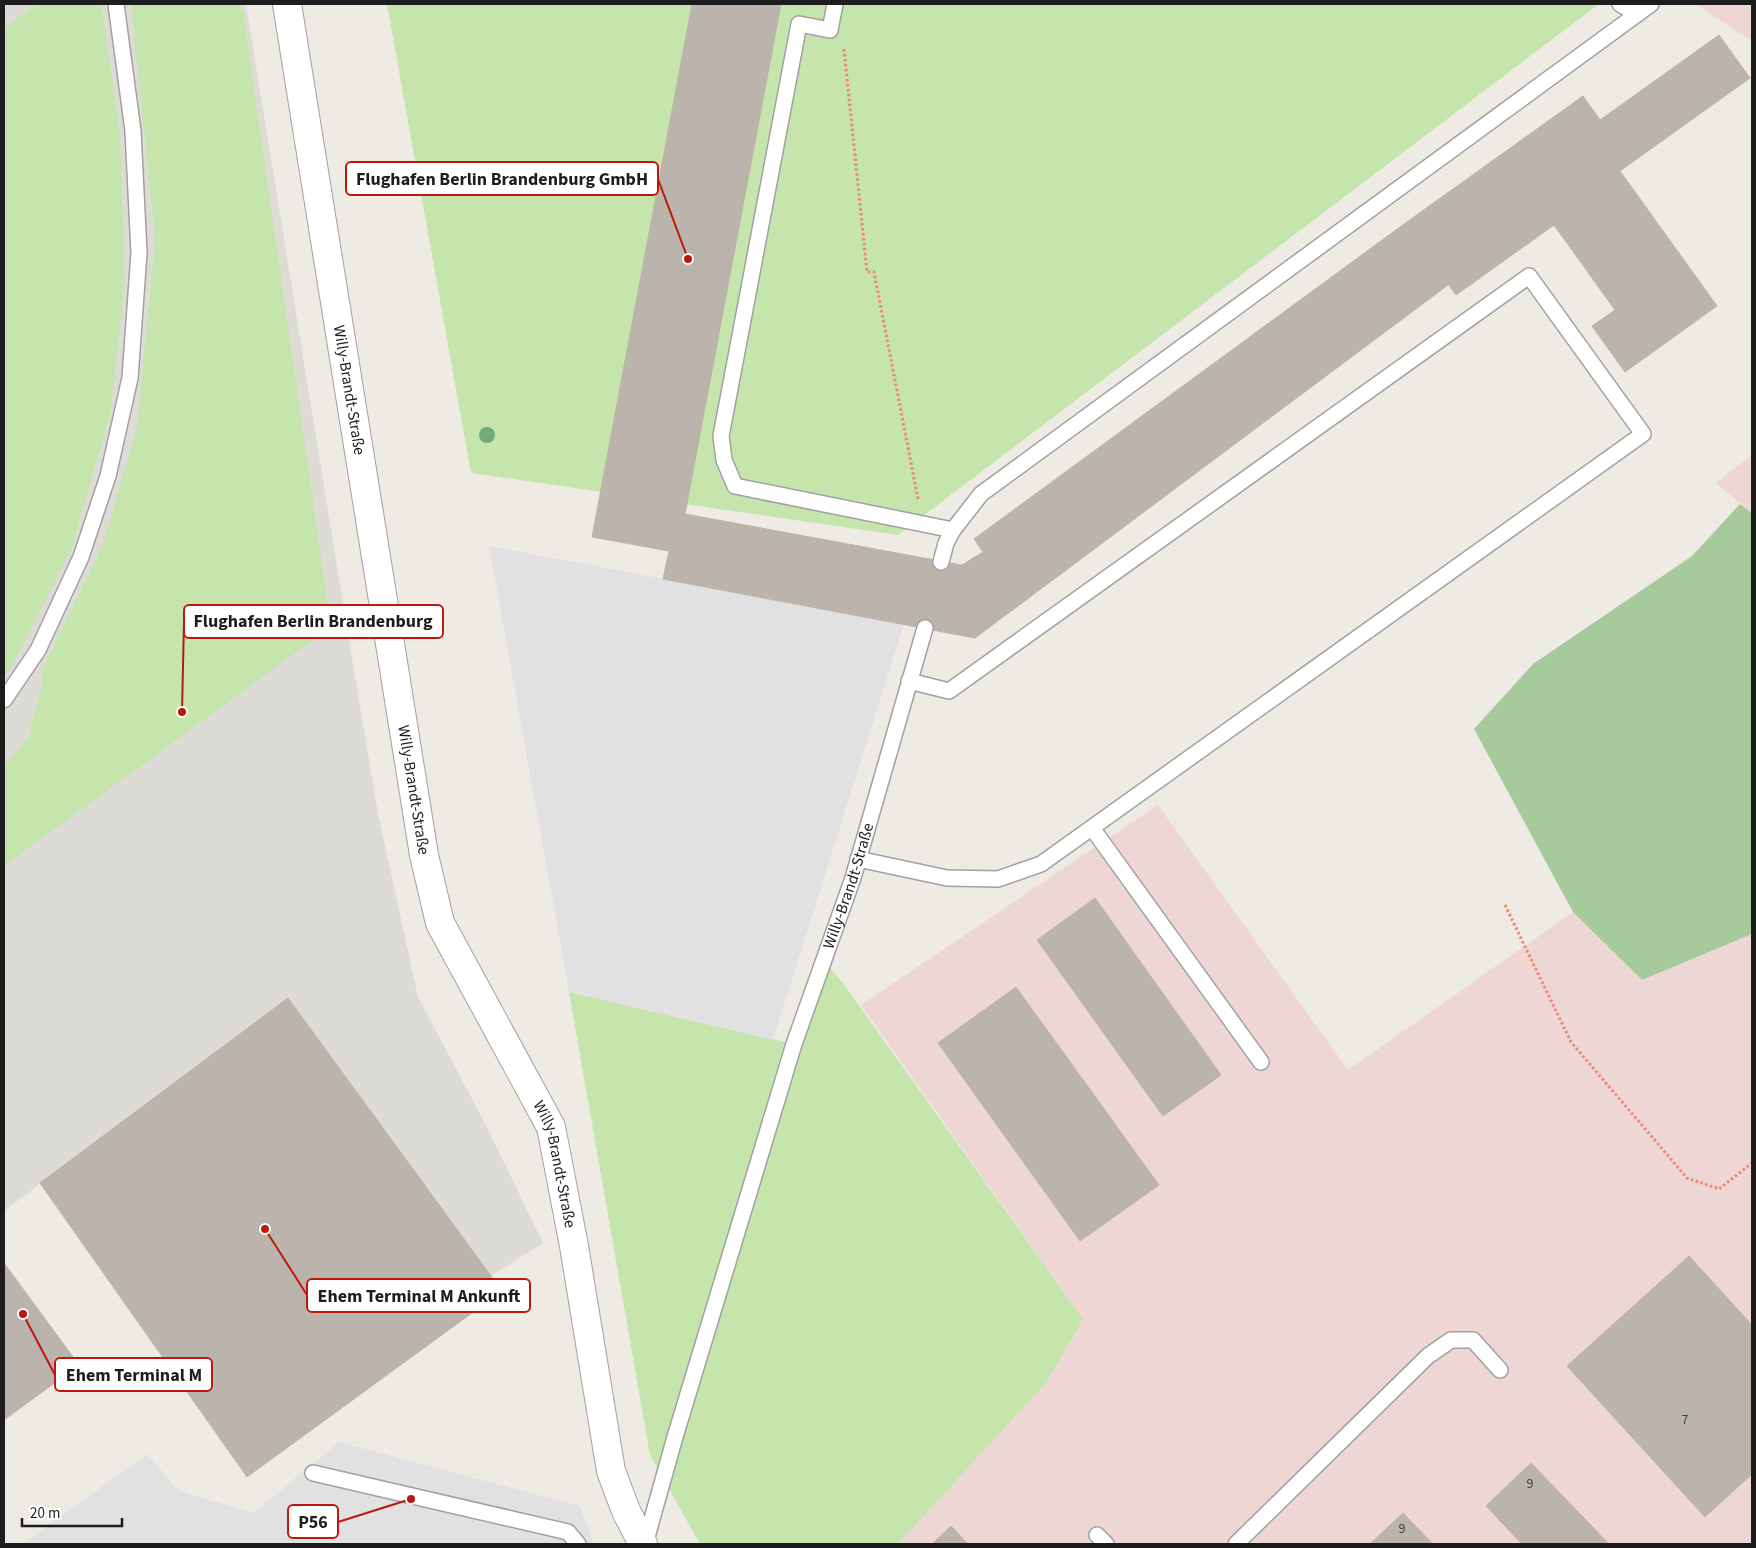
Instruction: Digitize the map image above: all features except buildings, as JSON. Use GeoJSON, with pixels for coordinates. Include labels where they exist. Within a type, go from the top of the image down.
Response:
{"type":"FeatureCollection","features":[{"type":"Feature","properties":{"kind":"street","name":"Willy-Brandt-Straße"},"geometry":{"type":"LineString","coordinates":[[287,4],[424,855],[440,923],[551,1127],[574,1246],[611,1471],[626,1511],[644,1544]]}},
{"type":"Feature","properties":{"kind":"lane"},"geometry":{"type":"LineString","coordinates":[[4,700],[38,650],[81,557],[108,476],[130,378],[139,253],[133,131],[116,4]]}},
{"type":"Feature","properties":{"kind":"lane"},"geometry":{"type":"LineString","coordinates":[[835,4],[830,30],[799,24],[721,436],[724,460],[735,486],[953,530]]}},
{"type":"Feature","properties":{"kind":"lane"},"geometry":{"type":"LineString","coordinates":[[1620,4],[1637,14]]}},
{"type":"Feature","properties":{"kind":"lane"},"geometry":{"type":"LineString","coordinates":[[941,562],[946,543],[953,530],[981,494],[1651,4]]}},
{"type":"Feature","properties":{"kind":"lane"},"geometry":{"type":"LineString","coordinates":[[858,859],[947,878],[998,879],[1041,864],[1642,434],[1529,276],[949,691],[909,681]]}},
{"type":"Feature","properties":{"kind":"lane","name":"Willy-Brandt-Straße"},"geometry":{"type":"LineString","coordinates":[[644,1544],[794,1044],[853,878],[925,628]]}},
{"type":"Feature","properties":{"kind":"lane"},"geometry":{"type":"LineString","coordinates":[[1092,828],[1260,1062]]}},
{"type":"Feature","properties":{"kind":"lane"},"geometry":{"type":"LineString","coordinates":[[1236,1544],[1428,1356],[1451,1340],[1473,1340],[1500,1370]]}},
{"type":"Feature","properties":{"kind":"lane"},"geometry":{"type":"LineString","coordinates":[[314,1473],[568,1532],[578,1544]]}},
{"type":"Feature","properties":{"kind":"path"},"geometry":{"type":"LineString","coordinates":[[830,30],[843,41],[867,272],[874,272],[923,524]]}},
{"type":"Feature","properties":{"kind":"path"},"geometry":{"type":"LineString","coordinates":[[1505,905],[1570,1042],[1687,1178],[1719,1189],[1752,1163]]}},
{"type":"Feature","properties":{"kind":"shaded area"},"geometry":{"type":"Polygon","coordinates":[[[4,4],[246,4],[378,814],[418,997],[486,1125],[543,1243],[491,1276],[288,998],[4,1211],[4,4]]]}},
{"type":"Feature","properties":{"kind":"shaded area"},"geometry":{"type":"Polygon","coordinates":[[[1696,4],[1752,4],[1752,41],[1696,4]]]}},
{"type":"Feature","properties":{"kind":"shaded area"},"geometry":{"type":"Polygon","coordinates":[[[1752,455],[1752,513],[1716,483],[1752,455]]]}},
{"type":"Feature","properties":{"kind":"shaded area"},"geometry":{"type":"Polygon","coordinates":[[[489,546],[904,624],[773,1040],[569,992],[489,546]]]}},
{"type":"Feature","properties":{"kind":"shaded area"},"geometry":{"type":"Polygon","coordinates":[[[1158,805],[1348,1070],[1573,912],[1642,980],[1752,934],[1752,1544],[898,1544],[1047,1382],[1083,1319],[861,1005],[1158,805]]]}},
{"type":"Feature","properties":{"kind":"shaded area"},"geometry":{"type":"Polygon","coordinates":[[[339,1442],[580,1506],[594,1544],[22,1544],[147,1454],[179,1491],[253,1513],[339,1442]]]}},
{"type":"Feature","properties":{"kind":"green space"},"geometry":{"type":"Polygon","coordinates":[[[37,4],[101,4],[102,7],[120,135],[125,278],[111,411],[72,547],[10,670],[4,678],[4,28],[37,4]]]}},
{"type":"Feature","properties":{"kind":"green space"},"geometry":{"type":"Polygon","coordinates":[[[131,4],[242,4],[331,627],[4,866],[4,766],[28,738],[41,691],[41,673],[104,542],[137,427],[155,239],[131,4]]]}},
{"type":"Feature","properties":{"kind":"green space"},"geometry":{"type":"Polygon","coordinates":[[[387,4],[1599,4],[898,535],[471,473],[387,4]]]}},
{"type":"Feature","properties":{"kind":"green space"},"geometry":{"type":"Polygon","coordinates":[[[1740,504],[1752,513],[1752,934],[1642,980],[1573,912],[1474,729],[1533,664],[1692,556],[1740,504]]]}},
{"type":"Feature","properties":{"kind":"green space"},"geometry":{"type":"Polygon","coordinates":[[[824,960],[842,982],[1083,1319],[1047,1382],[898,1544],[700,1544],[650,1455],[569,992],[794,1044],[824,960]]]}},
{"type":"Feature","properties":{"kind":"place","name":"Flughafen Berlin Brandenburg GmbH"},"geometry":{"type":"Point","coordinates":[688,259]}},
{"type":"Feature","properties":{"kind":"place","name":"Flughafen Berlin Brandenburg"},"geometry":{"type":"Point","coordinates":[182,712]}},
{"type":"Feature","properties":{"kind":"place","name":"Ehem Terminal M Ankunft"},"geometry":{"type":"Point","coordinates":[265,1229]}},
{"type":"Feature","properties":{"kind":"place","name":"Ehem Terminal M"},"geometry":{"type":"Point","coordinates":[23,1314]}},
{"type":"Feature","properties":{"kind":"place","name":"P56"},"geometry":{"type":"Point","coordinates":[411,1499]}}]}
